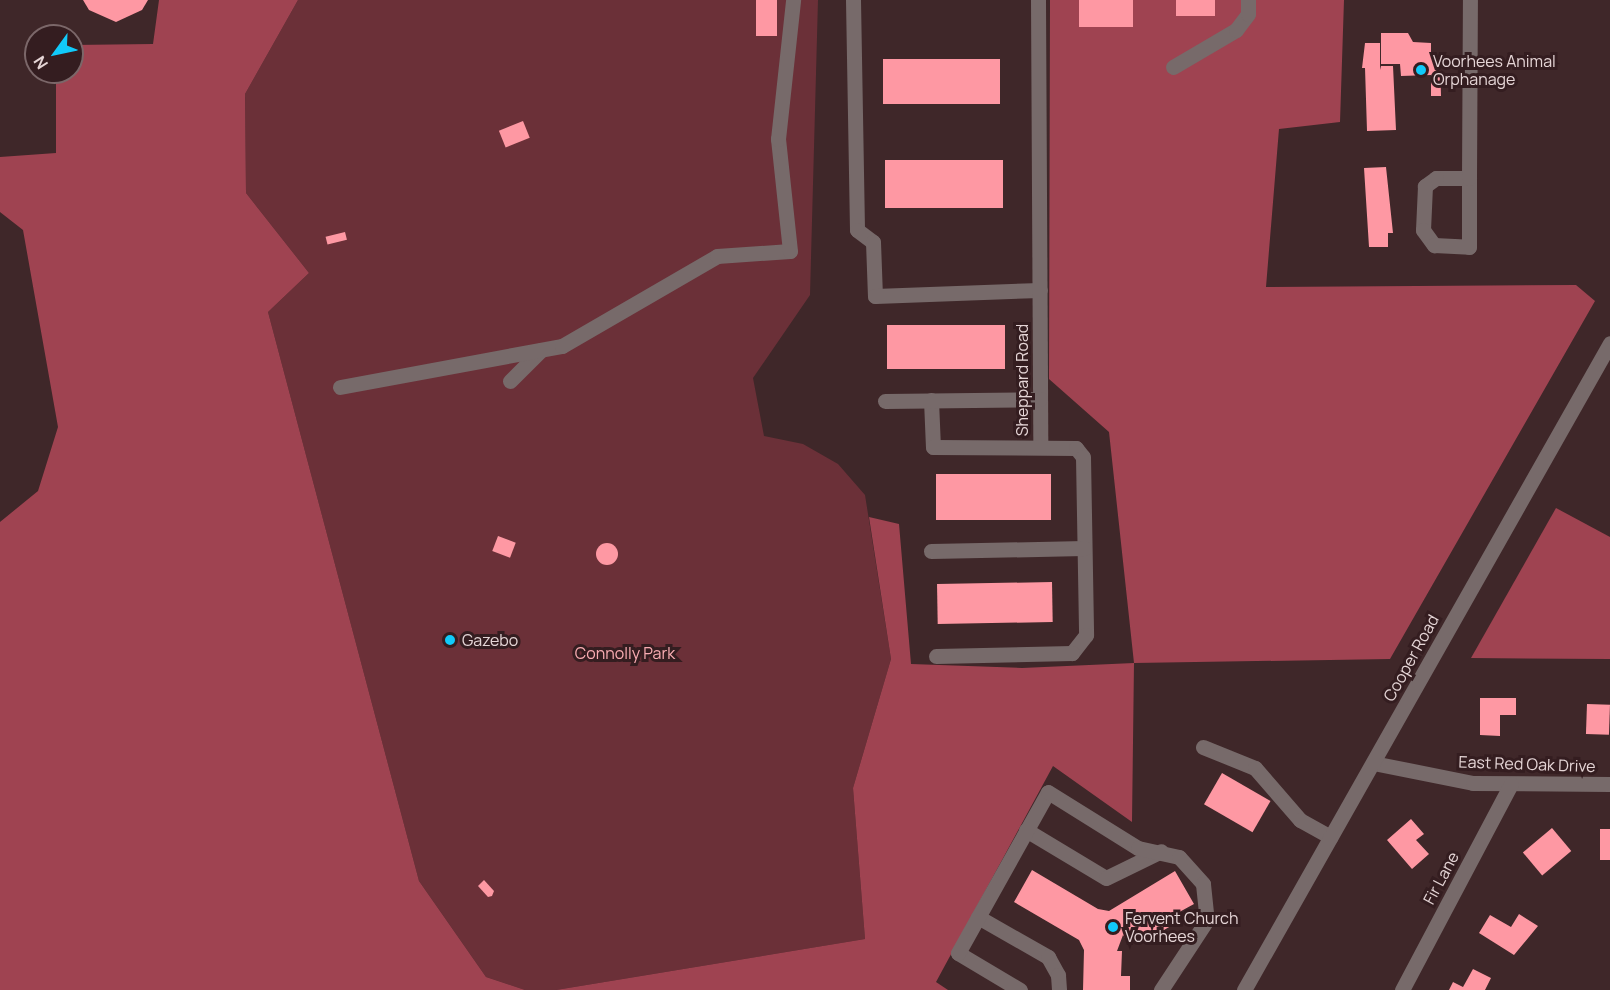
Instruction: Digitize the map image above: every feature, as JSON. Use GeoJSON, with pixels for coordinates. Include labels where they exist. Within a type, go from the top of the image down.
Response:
{"type":"FeatureCollection","features":[{"type":"Feature","properties":{"kind":"street"},"geometry":{"type":"LineString","coordinates":[[340,387],[562,346],[717,256],[790,251],[778,139],[793,0]]}},
{"type":"Feature","properties":{"kind":"street"},"geometry":{"type":"LineString","coordinates":[[854,0],[857,230],[873,242],[875,296],[1040,290]]}},
{"type":"Feature","properties":{"kind":"street","name":"Sheppard Road"},"geometry":{"type":"LineString","coordinates":[[936,656],[1072,653],[1086,635],[1083,457],[1076,448],[1040,447],[1038,0]]}},
{"type":"Feature","properties":{"kind":"street"},"geometry":{"type":"LineString","coordinates":[[1173,67],[1236,30],[1248,14],[1248,0]]}},
{"type":"Feature","properties":{"kind":"street"},"geometry":{"type":"LineString","coordinates":[[1470,0],[1470,178],[1469,247],[1434,245],[1423,230],[1425,186],[1434,178],[1470,178]]}},
{"type":"Feature","properties":{"kind":"street","name":"Cooper Road"},"geometry":{"type":"LineString","coordinates":[[1244,990],[1610,343]]}},
{"type":"Feature","properties":{"kind":"street"},"geometry":{"type":"LineString","coordinates":[[510,381],[541,350]]}},
{"type":"Feature","properties":{"kind":"street"},"geometry":{"type":"LineString","coordinates":[[885,401],[1040,399]]}},
{"type":"Feature","properties":{"kind":"street"},"geometry":{"type":"LineString","coordinates":[[931,400],[933,447],[1040,447]]}},
{"type":"Feature","properties":{"kind":"street"},"geometry":{"type":"LineString","coordinates":[[931,551],[1083,548]]}},
{"type":"Feature","properties":{"kind":"street"},"geometry":{"type":"LineString","coordinates":[[1203,747],[1255,768],[1300,820],[1331,837]]}},
{"type":"Feature","properties":{"kind":"street","name":"East Red Oak Drive"},"geometry":{"type":"LineString","coordinates":[[1373,763],[1438,778],[1511,784],[1610,784]]}},
{"type":"Feature","properties":{"kind":"street","name":"Fir Lane"},"geometry":{"type":"LineString","coordinates":[[1402,990],[1511,784]]}},
{"type":"Feature","properties":{"kind":"street"},"geometry":{"type":"LineString","coordinates":[[1020,990],[958,953],[1048,792],[1138,849],[1161,851],[1193,869],[1203,884],[1208,902],[1207,920],[1161,990]]}},
{"type":"Feature","properties":{"kind":"street"},"geometry":{"type":"LineString","coordinates":[[1026,830],[1106,878],[1161,851]]}},
{"type":"Feature","properties":{"kind":"street"},"geometry":{"type":"LineString","coordinates":[[978,916],[1048,957],[1058,975],[1059,990]]}},
{"type":"Feature","properties":{"kind":"green space","name":"Connolly Park"},"geometry":{"type":"Polygon","coordinates":[[[298,0],[818,0],[810,295],[753,378],[764,436],[803,444],[838,464],[865,495],[891,659],[853,788],[865,939],[556,990],[525,990],[486,977],[419,881],[268,312],[309,273],[246,193],[245,94],[298,0]]]}},
{"type":"Feature","properties":{"kind":"shaded area"},"geometry":{"type":"Polygon","coordinates":[[[159,0],[298,0],[245,94],[246,193],[309,273],[268,312],[419,881],[486,977],[525,990],[0,990],[0,522],[38,491],[58,427],[23,230],[0,212],[0,157],[56,153],[56,84],[84,84],[84,45],[153,44],[159,0]]]}},
{"type":"Feature","properties":{"kind":"shaded area"},"geometry":{"type":"Polygon","coordinates":[[[1050,0],[1344,0],[1340,122],[1279,129],[1266,287],[1576,285],[1595,301],[1390,659],[1134,663],[1109,432],[1049,379],[1050,0]]]}},
{"type":"Feature","properties":{"kind":"shaded area"},"geometry":{"type":"Polygon","coordinates":[[[1556,508],[1610,537],[1610,659],[1471,658],[1556,508]]]}},
{"type":"Feature","properties":{"kind":"shaded area"},"geometry":{"type":"Polygon","coordinates":[[[869,517],[899,524],[911,664],[1022,668],[1134,663],[1132,822],[1053,766],[936,982],[948,990],[556,990],[865,939],[853,788],[891,659],[869,517]]]}},
{"type":"Feature","properties":{"kind":"building"},"geometry":{"type":"Polygon","coordinates":[[[83,0],[148,0],[142,10],[116,22],[89,10],[83,0]]]}},
{"type":"Feature","properties":{"kind":"building"},"geometry":{"type":"Polygon","coordinates":[[[756,0],[777,0],[777,36],[756,36],[756,0]]]}},
{"type":"Feature","properties":{"kind":"building"},"geometry":{"type":"Polygon","coordinates":[[[1079,0],[1133,0],[1133,27],[1079,27],[1079,0]]]}},
{"type":"Feature","properties":{"kind":"building"},"geometry":{"type":"Polygon","coordinates":[[[1176,0],[1215,0],[1215,16],[1176,16],[1176,0]]]}},
{"type":"Feature","properties":{"kind":"building","name":"Voorhees Animal Orphanage"},"geometry":{"type":"Polygon","coordinates":[[[1381,33],[1408,33],[1413,42],[1431,43],[1431,58],[1440,58],[1441,96],[1431,96],[1431,75],[1401,76],[1400,64],[1381,64],[1381,33]]]}},
{"type":"Feature","properties":{"kind":"building"},"geometry":{"type":"Polygon","coordinates":[[[1365,43],[1380,43],[1380,70],[1381,66],[1393,66],[1396,130],[1367,131],[1365,68],[1362,68],[1365,43]]]}},
{"type":"Feature","properties":{"kind":"building"},"geometry":{"type":"Polygon","coordinates":[[[883,59],[1000,59],[1000,104],[883,104],[883,59]]]}},
{"type":"Feature","properties":{"kind":"building"},"geometry":{"type":"Polygon","coordinates":[[[523,121],[530,138],[506,147],[499,131],[523,121]]]}},
{"type":"Feature","properties":{"kind":"building"},"geometry":{"type":"Polygon","coordinates":[[[885,160],[1003,160],[1003,208],[885,208],[885,160]]]}},
{"type":"Feature","properties":{"kind":"building"},"geometry":{"type":"Polygon","coordinates":[[[1386,167],[1393,233],[1388,233],[1388,247],[1369,247],[1364,168],[1386,167]]]}},
{"type":"Feature","properties":{"kind":"building"},"geometry":{"type":"Polygon","coordinates":[[[345,232],[347,240],[328,245],[326,237],[345,232]]]}},
{"type":"Feature","properties":{"kind":"building"},"geometry":{"type":"Polygon","coordinates":[[[887,325],[1005,325],[1005,369],[887,369],[887,325]]]}},
{"type":"Feature","properties":{"kind":"building"},"geometry":{"type":"Polygon","coordinates":[[[936,474],[1051,474],[1051,520],[936,520],[936,474]]]}},
{"type":"Feature","properties":{"kind":"building"},"geometry":{"type":"Polygon","coordinates":[[[498,536],[516,543],[510,558],[492,551],[498,536]]]}},
{"type":"Feature","properties":{"kind":"building"},"geometry":{"type":"Polygon","coordinates":[[[607,543],[615,546],[618,554],[615,562],[607,565],[599,562],[596,554],[599,546],[607,543]]]}},
{"type":"Feature","properties":{"kind":"building"},"geometry":{"type":"Polygon","coordinates":[[[1052,582],[1053,622],[938,624],[937,584],[1052,582]]]}},
{"type":"Feature","properties":{"kind":"building"},"geometry":{"type":"Polygon","coordinates":[[[1480,698],[1516,698],[1516,715],[1500,715],[1500,736],[1480,735],[1480,698]]]}},
{"type":"Feature","properties":{"kind":"building"},"geometry":{"type":"Polygon","coordinates":[[[1587,704],[1610,705],[1609,735],[1586,734],[1587,704]]]}},
{"type":"Feature","properties":{"kind":"building"},"geometry":{"type":"Polygon","coordinates":[[[1222,773],[1270,801],[1252,832],[1204,804],[1222,773]]]}},
{"type":"Feature","properties":{"kind":"building"},"geometry":{"type":"Polygon","coordinates":[[[1411,819],[1424,834],[1416,840],[1429,854],[1412,869],[1387,840],[1411,819]]]}},
{"type":"Feature","properties":{"kind":"building"},"geometry":{"type":"Polygon","coordinates":[[[1552,828],[1571,851],[1542,875],[1523,852],[1552,828]]]}},
{"type":"Feature","properties":{"kind":"building"},"geometry":{"type":"Polygon","coordinates":[[[1600,829],[1610,829],[1610,860],[1600,860],[1600,829]]]}},
{"type":"Feature","properties":{"kind":"building","name":"Fervent Church Voorhees"},"geometry":{"type":"Polygon","coordinates":[[[1032,870],[1098,909],[1109,911],[1175,871],[1194,904],[1172,916],[1176,923],[1152,937],[1148,930],[1128,942],[1123,935],[1117,951],[1122,951],[1121,976],[1130,976],[1130,990],[1083,990],[1084,950],[1079,940],[1014,902],[1032,870]]]}},
{"type":"Feature","properties":{"kind":"building"},"geometry":{"type":"Polygon","coordinates":[[[484,880],[494,891],[492,896],[488,897],[478,886],[484,880]]]}},
{"type":"Feature","properties":{"kind":"building"},"geometry":{"type":"Polygon","coordinates":[[[1519,914],[1538,926],[1514,955],[1479,933],[1490,915],[1511,927],[1519,914]]]}},
{"type":"Feature","properties":{"kind":"building"},"geometry":{"type":"Polygon","coordinates":[[[1473,969],[1491,978],[1485,990],[1449,990],[1453,982],[1463,987],[1473,969]]]}},
{"type":"Feature","properties":{"kind":"place","name":"Voorhees Animal Orphanage"},"geometry":{"type":"Point","coordinates":[1421,70]}},
{"type":"Feature","properties":{"kind":"place","name":"Gazebo"},"geometry":{"type":"Point","coordinates":[450,640]}},
{"type":"Feature","properties":{"kind":"place","name":"Fervent Church Voorhees"},"geometry":{"type":"Point","coordinates":[1113,927]}}]}
